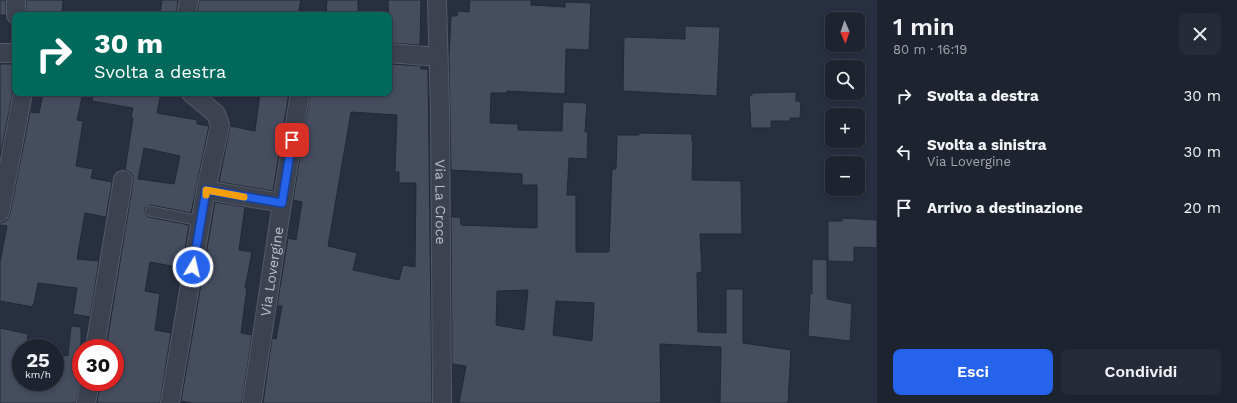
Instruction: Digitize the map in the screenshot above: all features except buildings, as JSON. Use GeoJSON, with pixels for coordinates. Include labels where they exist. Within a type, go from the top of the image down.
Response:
{"type":"FeatureCollection","features":[{"type":"Feature","properties":{"kind":"street"},"geometry":{"type":"LineString","coordinates":[[16,0],[16,12]]}},
{"type":"Feature","properties":{"kind":"street"},"geometry":{"type":"LineString","coordinates":[[187,12],[189,0]]}},
{"type":"Feature","properties":{"kind":"street","name":"Via La Croce"},"geometry":{"type":"LineString","coordinates":[[437,0],[442,403]]}},
{"type":"Feature","properties":{"kind":"street"},"geometry":{"type":"LineString","coordinates":[[0,53],[12,53]]}},
{"type":"Feature","properties":{"kind":"street"},"geometry":{"type":"LineString","coordinates":[[392,53],[438,57]]}},
{"type":"Feature","properties":{"kind":"street"},"geometry":{"type":"LineString","coordinates":[[0,212],[22,96]]}},
{"type":"Feature","properties":{"kind":"street"},"geometry":{"type":"LineString","coordinates":[[170,403],[206,190],[220,125],[216,114],[195,96]]}},
{"type":"Feature","properties":{"kind":"street","name":"Via Lovergine"},"geometry":{"type":"LineString","coordinates":[[252,403],[300,96]]}},
{"type":"Feature","properties":{"kind":"street"},"geometry":{"type":"LineString","coordinates":[[96,339],[123,180]]}},
{"type":"Feature","properties":{"kind":"street"},"geometry":{"type":"LineString","coordinates":[[206,190],[282,203]]}},
{"type":"Feature","properties":{"kind":"street"},"geometry":{"type":"LineString","coordinates":[[86,403],[88,391]]}},
{"type":"Feature","properties":{"kind":"lane"},"geometry":{"type":"LineString","coordinates":[[150,211],[201,221]]}},
{"type":"Feature","properties":{"kind":"slow traffic"},"geometry":{"type":"LineString","coordinates":[[206,195],[206,190],[244,197]]}},
{"type":"Feature","properties":{"kind":"route"},"geometry":{"type":"LineString","coordinates":[[193,267],[206,190],[282,203],[292,140]]}}]}
